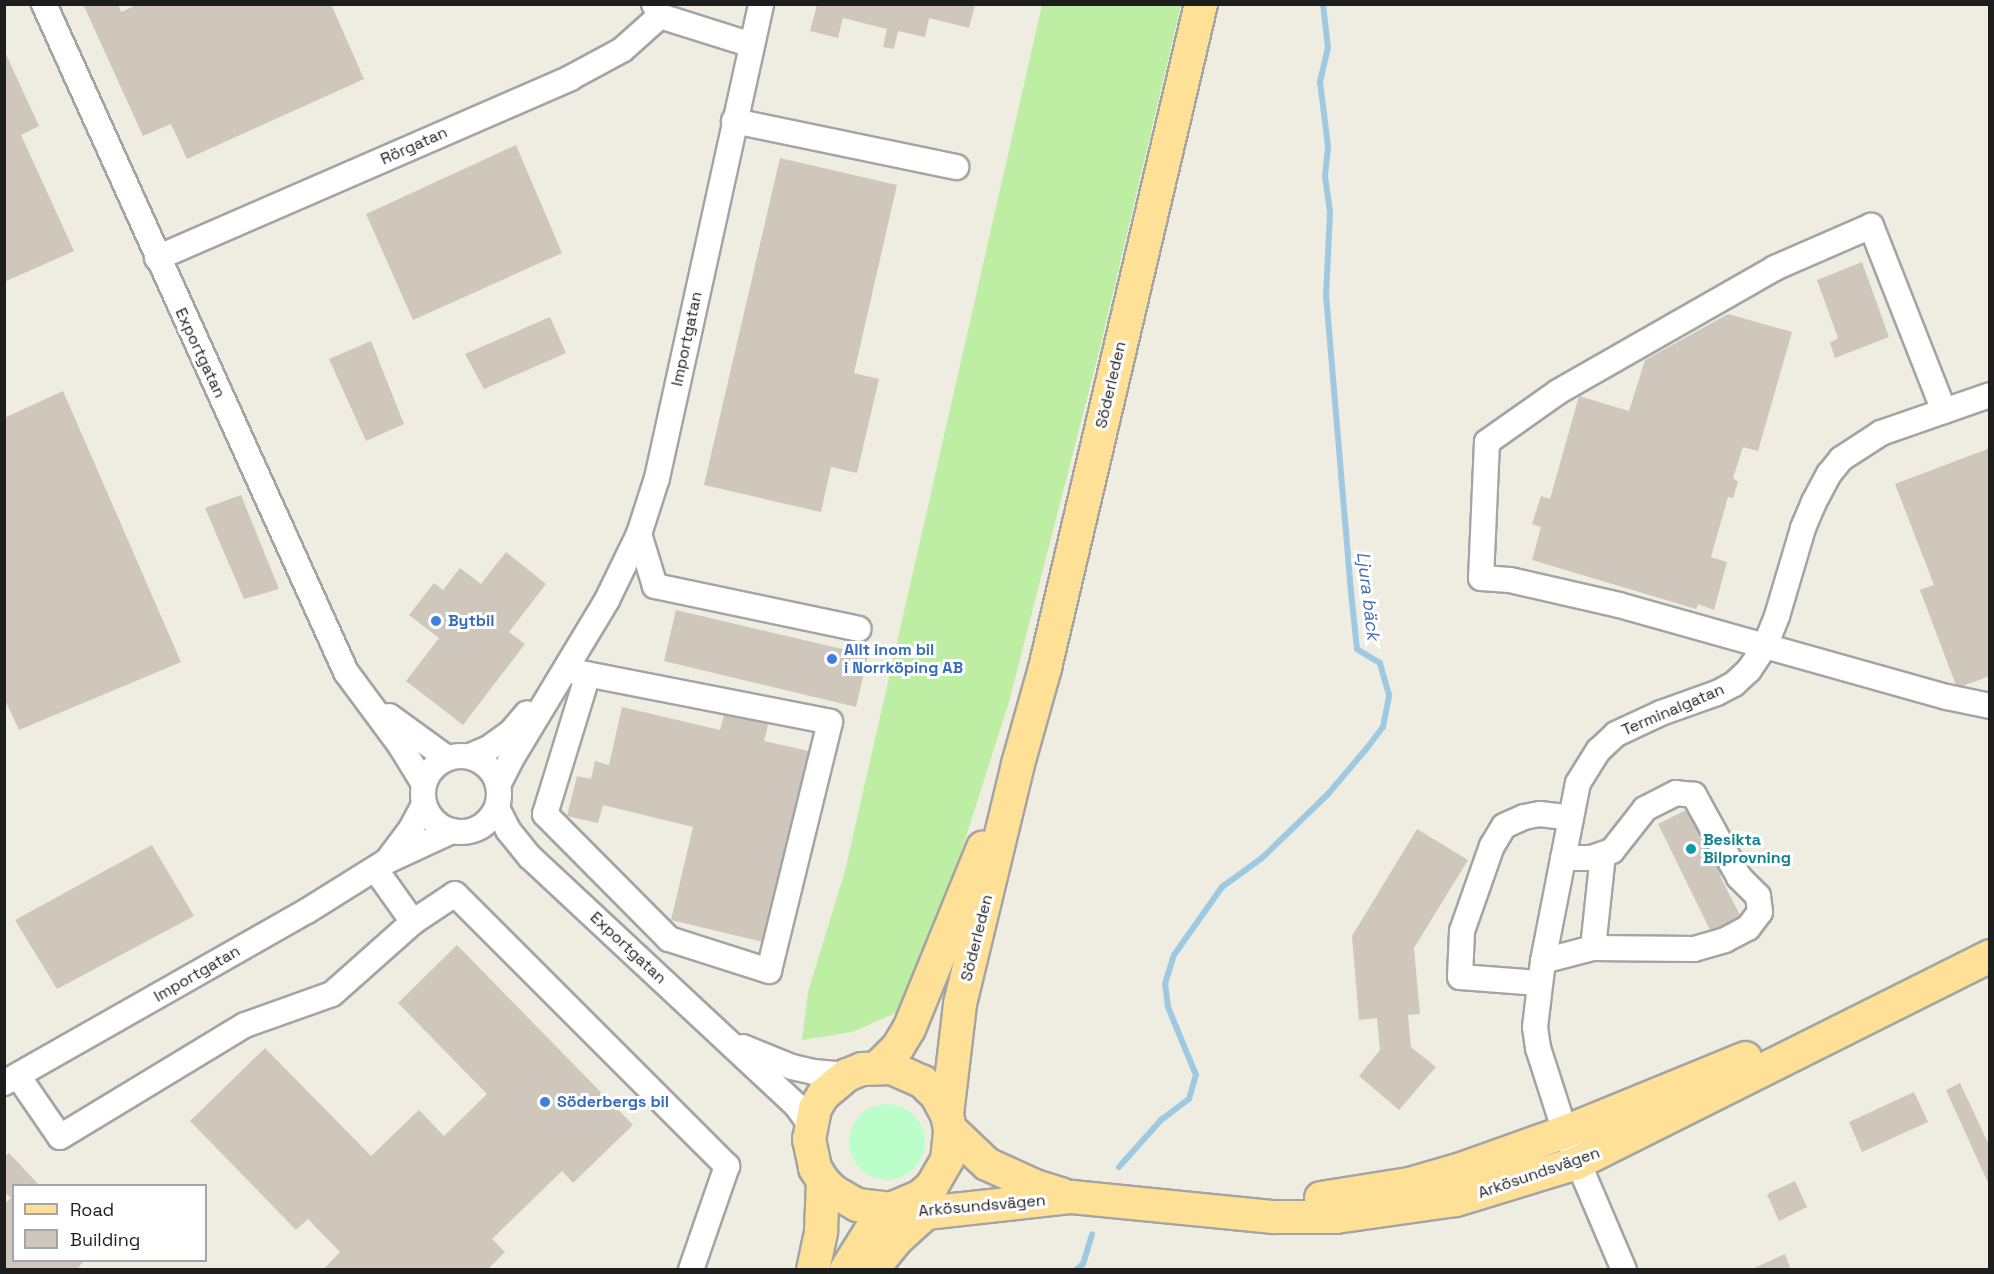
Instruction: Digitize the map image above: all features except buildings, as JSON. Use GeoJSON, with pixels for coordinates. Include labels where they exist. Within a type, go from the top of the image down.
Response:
{"type":"FeatureCollection","features":[{"type":"Feature","properties":{"kind":"main road","name":"Söderleden"},"geometry":{"type":"LineString","coordinates":[[948,1122],[960,1004],[1018,764],[1048,656],[1201,4]]}},
{"type":"Feature","properties":{"kind":"main road","name":"Söderleden"},"geometry":{"type":"LineString","coordinates":[[892,1069],[920,1053],[940,1006],[987,837],[1018,764]]}},
{"type":"Feature","properties":{"kind":"main road","name":"Arkösundsvägen"},"geometry":{"type":"LineString","coordinates":[[948,1122],[987,1164],[1035,1186],[1072,1197],[1274,1217],[1336,1217],[1400,1210],[1456,1200],[1577,1163],[1989,956]]}},
{"type":"Feature","properties":{"kind":"main road","name":"Arkösundsvägen"},"geometry":{"type":"LineString","coordinates":[[1201,1209],[1293,1202],[1409,1184],[1461,1169],[1565,1132],[1913,993]]}},
{"type":"Feature","properties":{"kind":"main road"},"geometry":{"type":"LineString","coordinates":[[892,1069],[923,1082],[937,1096],[948,1122],[947,1160],[932,1186],[907,1203],[889,1208],[857,1205],[832,1191],[823,1181],[810,1154],[810,1124],[823,1095],[847,1075],[892,1069]]}},
{"type":"Feature","properties":{"kind":"main road"},"geometry":{"type":"LineString","coordinates":[[813,1269],[821,1231],[823,1181]]}},
{"type":"Feature","properties":{"kind":"main road","name":"Arkösundsvägen"},"geometry":{"type":"LineString","coordinates":[[889,1208],[926,1213],[1072,1197]]}},
{"type":"Feature","properties":{"kind":"main road"},"geometry":{"type":"LineString","coordinates":[[846,1269],[889,1208]]}},
{"type":"Feature","properties":{"kind":"main road"},"geometry":{"type":"LineString","coordinates":[[872,1269],[897,1239],[926,1213]]}},
{"type":"Feature","properties":{"kind":"street","name":"Exportgatan"},"geometry":{"type":"LineString","coordinates":[[44,4],[346,672],[414,765],[424,794]]}},
{"type":"Feature","properties":{"kind":"street","name":"Importgatan"},"geometry":{"type":"LineString","coordinates":[[498,796],[510,761],[576,667],[639,534],[657,478],[761,4]]}},
{"type":"Feature","properties":{"kind":"street","name":"Rörgatan"},"geometry":{"type":"LineString","coordinates":[[157,258],[570,78],[622,50],[657,10]]}},
{"type":"Feature","properties":{"kind":"street"},"geometry":{"type":"LineString","coordinates":[[657,10],[752,45]]}},
{"type":"Feature","properties":{"kind":"street"},"geometry":{"type":"LineString","coordinates":[[735,121],[956,167]]}},
{"type":"Feature","properties":{"kind":"street"},"geometry":{"type":"LineString","coordinates":[[1944,411],[1870,226],[1775,268],[1558,392],[1487,442],[1481,578],[1510,580],[1619,605],[1947,697],[1989,706]]}},
{"type":"Feature","properties":{"kind":"street","name":"Terminalgatan"},"geometry":{"type":"LineString","coordinates":[[1624,1269],[1565,1132],[1538,1047],[1535,1027],[1541,972],[1578,783],[1587,765],[1608,742],[1637,723],[1695,702],[1734,684],[1749,670],[1765,646],[1777,616],[1803,528],[1829,474],[1840,459],[1881,433],[1989,395]]}},
{"type":"Feature","properties":{"kind":"street"},"geometry":{"type":"LineString","coordinates":[[639,534],[655,586],[859,629]]}},
{"type":"Feature","properties":{"kind":"street","name":"Importgatan"},"geometry":{"type":"LineString","coordinates":[[458,757],[489,748],[512,731],[576,667]]}},
{"type":"Feature","properties":{"kind":"street"},"geometry":{"type":"LineString","coordinates":[[576,667],[830,722],[769,971],[669,939],[545,814],[576,667]]}},
{"type":"Feature","properties":{"kind":"street","name":"Exportgatan"},"geometry":{"type":"LineString","coordinates":[[364,696],[458,757]]}},
{"type":"Feature","properties":{"kind":"street"},"geometry":{"type":"LineString","coordinates":[[458,757],[488,767],[498,796],[489,820],[477,829],[452,831],[435,822],[424,794],[429,773],[458,757]]}},
{"type":"Feature","properties":{"kind":"street"},"geometry":{"type":"LineString","coordinates":[[1563,858],[1581,859],[1612,851],[1645,809],[1676,793],[1694,795],[1739,877],[1758,896],[1760,912],[1748,928],[1725,940],[1694,949],[1593,948],[1541,972],[1460,977],[1462,931],[1491,846],[1504,826],[1524,817],[1540,814],[1571,818]]}},
{"type":"Feature","properties":{"kind":"street","name":"Importgatan"},"geometry":{"type":"LineString","coordinates":[[381,866],[411,829],[424,794]]}},
{"type":"Feature","properties":{"kind":"street","name":"Exportgatan"},"geometry":{"type":"LineString","coordinates":[[498,796],[508,830],[530,857],[804,1113],[810,1124]]}},
{"type":"Feature","properties":{"kind":"street","name":"Exportgatan"},"geometry":{"type":"LineString","coordinates":[[477,829],[530,857]]}},
{"type":"Feature","properties":{"kind":"street","name":"Importgatan"},"geometry":{"type":"LineString","coordinates":[[11,1080],[381,866],[452,831]]}},
{"type":"Feature","properties":{"kind":"street"},"geometry":{"type":"LineString","coordinates":[[1593,948],[1603,855]]}},
{"type":"Feature","properties":{"kind":"street"},"geometry":{"type":"LineString","coordinates":[[381,866],[413,922]]}},
{"type":"Feature","properties":{"kind":"street"},"geometry":{"type":"LineString","coordinates":[[11,1080],[60,1137],[245,1025],[332,994],[413,922],[455,894],[727,1166],[691,1269]]}},
{"type":"Feature","properties":{"kind":"street","name":"Exportgatan"},"geometry":{"type":"LineString","coordinates":[[726,1039],[792,1067],[847,1075]]}},
{"type":"Feature","properties":{"kind":"green space"},"geometry":{"type":"Polygon","coordinates":[[[1042,5],[1181,5],[1100,348],[1009,702],[912,1006],[852,1032],[802,1040],[808,992],[845,871],[1042,5]]]}},
{"type":"Feature","properties":{"kind":"green space"},"geometry":{"type":"Polygon","coordinates":[[[887,1104],[902,1107],[914,1115],[922,1127],[925,1142],[922,1157],[914,1169],[902,1177],[887,1180],[872,1177],[860,1169],[852,1157],[849,1142],[852,1127],[860,1115],[872,1107],[887,1104]]]}},
{"type":"Feature","properties":{"kind":"waterway","name":"Ljura bäck"},"geometry":{"type":"LineString","coordinates":[[1119,1167],[1161,1120],[1189,1099],[1196,1075],[1168,1007],[1165,984],[1174,955],[1222,887],[1262,858],[1328,794],[1367,748],[1383,727],[1389,695],[1380,663],[1357,649],[1351,592],[1326,297],[1330,212],[1325,176],[1328,146],[1320,82],[1328,48],[1323,4]]}},
{"type":"Feature","properties":{"kind":"waterway","name":"Ljura bäck"},"geometry":{"type":"LineString","coordinates":[[1076,1270],[1083,1264],[1092,1234]]}},
{"type":"Feature","properties":{"kind":"place","name":"Bytbil"},"geometry":{"type":"Point","coordinates":[436,621]}},
{"type":"Feature","properties":{"kind":"place","name":"Allt inom bil i Norrköping AB"},"geometry":{"type":"Point","coordinates":[832,659]}},
{"type":"Feature","properties":{"kind":"place","name":"Besikta Bilprovning"},"geometry":{"type":"Point","coordinates":[1691,849]}},
{"type":"Feature","properties":{"kind":"place","name":"Söderbergs bil"},"geometry":{"type":"Point","coordinates":[545,1102]}}]}
